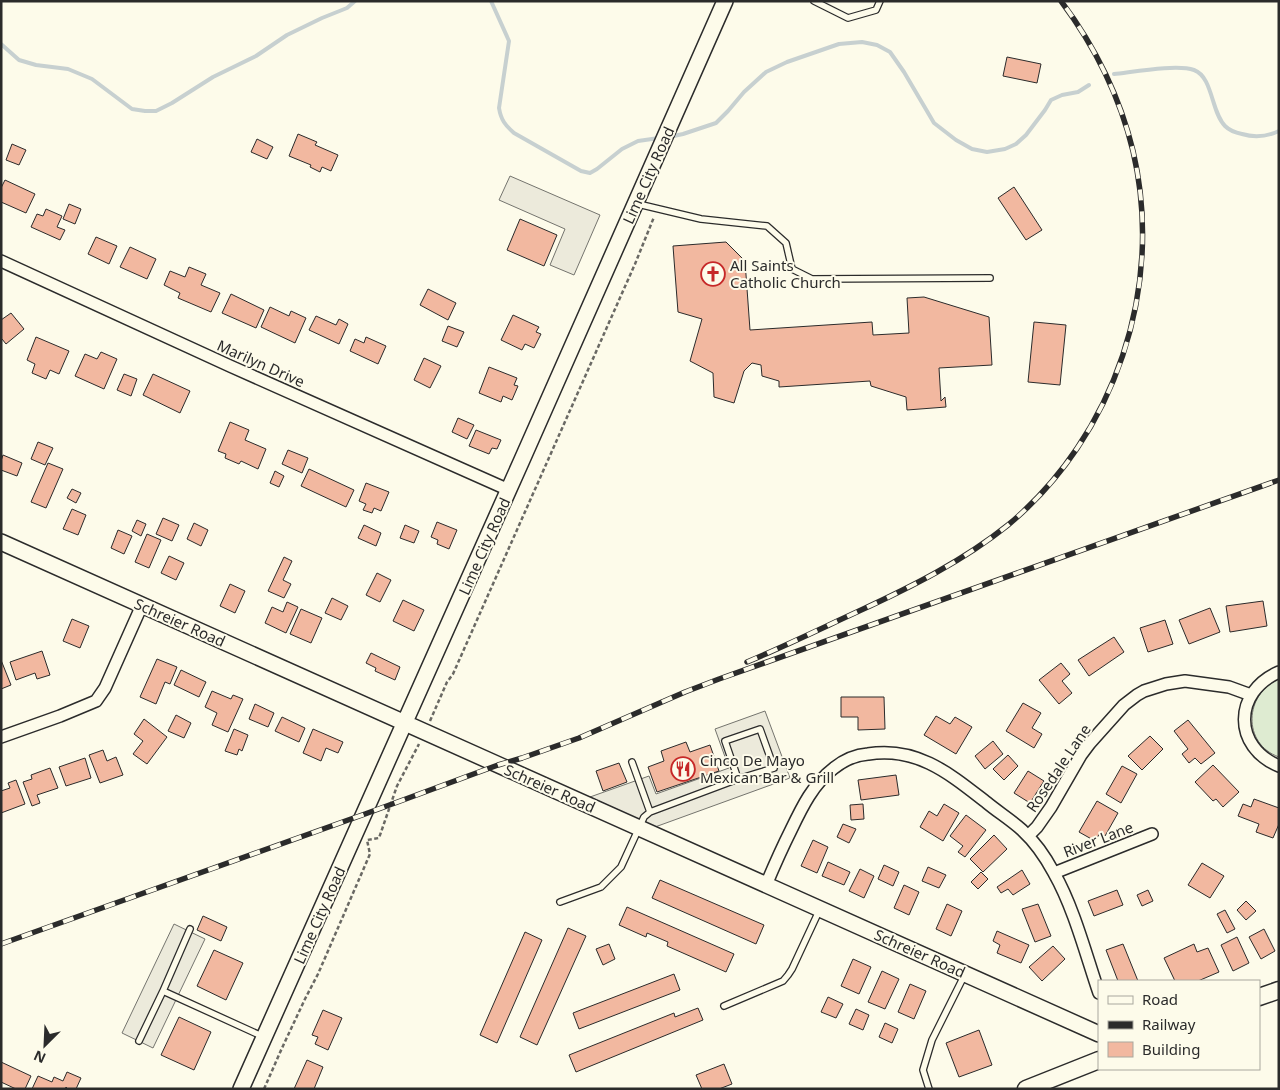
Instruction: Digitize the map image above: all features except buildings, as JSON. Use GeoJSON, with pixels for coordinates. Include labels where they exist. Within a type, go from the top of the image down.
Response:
{"type":"FeatureCollection","features":[{"type":"Feature","properties":{"kind":"main road"},"geometry":{"type":"LineString","coordinates":[[1260,998],[1279,990]]}},
{"type":"Feature","properties":{"kind":"main road"},"geometry":{"type":"LineString","coordinates":[[1026,1089],[1098,1060]]}},
{"type":"Feature","properties":{"kind":"street","name":"Lime City Road"},"geometry":{"type":"LineString","coordinates":[[241,1089],[510,490],[725,1]]}},
{"type":"Feature","properties":{"kind":"street","name":"Marilyn Drive"},"geometry":{"type":"LineString","coordinates":[[1,261],[230,366],[510,490]]}},
{"type":"Feature","properties":{"kind":"street","name":"Schreier Road"},"geometry":{"type":"LineString","coordinates":[[1,542],[1098,1034]]}},
{"type":"Feature","properties":{"kind":"street"},"geometry":{"type":"LineString","coordinates":[[1,737],[96,701],[105,688],[142,605]]}},
{"type":"Feature","properties":{"kind":"street"},"geometry":{"type":"LineString","coordinates":[[1279,672],[1260,683],[1251,695],[1246,707],[1245,716],[1247,734],[1251,744],[1259,754],[1279,766]]}},
{"type":"Feature","properties":{"kind":"street","name":"Rosedale Lane"},"geometry":{"type":"LineString","coordinates":[[1028,836],[1052,807],[1081,755],[1090,743],[1124,705],[1136,695],[1166,684],[1186,681],[1229,687],[1251,695]]}},
{"type":"Feature","properties":{"kind":"street"},"geometry":{"type":"LineString","coordinates":[[766,884],[806,800],[818,783],[832,769],[859,755],[880,752],[900,753],[927,762],[944,771],[1028,836],[1054,873],[1075,922],[1098,991]]}},
{"type":"Feature","properties":{"kind":"street","name":"River Lane"},"geometry":{"type":"LineString","coordinates":[[1054,873],[1152,834]]}},
{"type":"Feature","properties":{"kind":"lane"},"geometry":{"type":"LineString","coordinates":[[814,1],[848,18],[876,10],[880,1]]}},
{"type":"Feature","properties":{"kind":"lane"},"geometry":{"type":"LineString","coordinates":[[636,203],[701,219],[767,226],[786,243],[792,269],[812,280],[990,278]]}},
{"type":"Feature","properties":{"kind":"lane"},"geometry":{"type":"LineString","coordinates":[[560,902],[601,887],[621,867],[644,817],[650,812],[738,779],[774,768],[760,728],[725,741],[738,779]]}},
{"type":"Feature","properties":{"kind":"lane"},"geometry":{"type":"LineString","coordinates":[[632,762],[650,812]]}},
{"type":"Feature","properties":{"kind":"lane"},"geometry":{"type":"LineString","coordinates":[[724,1006],[783,981],[792,969],[819,909]]}},
{"type":"Feature","properties":{"kind":"lane"},"geometry":{"type":"LineString","coordinates":[[139,1041],[163,992],[190,929]]}},
{"type":"Feature","properties":{"kind":"lane"},"geometry":{"type":"LineString","coordinates":[[929,1089],[923,1070],[932,1040],[965,974]]}},
{"type":"Feature","properties":{"kind":"lane"},"geometry":{"type":"LineString","coordinates":[[163,992],[264,1037]]}},
{"type":"Feature","properties":{"kind":"path"},"geometry":{"type":"LineString","coordinates":[[264,1089],[318,974],[370,854],[367,840],[379,838],[397,786],[426,732],[447,682],[453,674],[635,264],[657,208]]}},
{"type":"Feature","properties":{"kind":"green space"},"geometry":{"type":"Polygon","coordinates":[[[1279,679],[1279,757],[1267,751],[1258,741],[1252,719],[1254,707],[1259,696],[1267,686],[1279,679]]]}},
{"type":"Feature","properties":{"kind":"shaded area"},"geometry":{"type":"Polygon","coordinates":[[[510,176],[600,215],[574,275],[550,265],[565,229],[499,200],[510,176]]]}},
{"type":"Feature","properties":{"kind":"shaded area"},"geometry":{"type":"Polygon","coordinates":[[[765,711],[790,778],[655,827],[590,797],[649,776],[656,794],[729,768],[715,729],[765,711]]]}},
{"type":"Feature","properties":{"kind":"shaded area"},"geometry":{"type":"Polygon","coordinates":[[[174,924],[205,939],[153,1048],[122,1033],[174,924]]]}},
{"type":"Feature","properties":{"kind":"waterway"},"geometry":{"type":"LineString","coordinates":[[1,44],[19,60],[36,65],[68,69],[92,79],[132,109],[156,111],[213,77],[256,56],[287,35],[347,8],[355,1]]}},
{"type":"Feature","properties":{"kind":"waterway"},"geometry":{"type":"LineString","coordinates":[[491,1],[509,41],[499,108],[504,122],[514,133],[581,171],[590,173],[622,149],[638,141],[659,138]]}},
{"type":"Feature","properties":{"kind":"waterway"},"geometry":{"type":"LineString","coordinates":[[669,137],[716,123],[744,92],[766,72],[787,62],[839,44],[862,42],[877,45],[890,52],[934,123],[956,140],[972,149],[987,152],[1005,149],[1016,144],[1026,135],[1051,100],[1062,95],[1078,92],[1089,85]]}},
{"type":"Feature","properties":{"kind":"waterway"},"geometry":{"type":"LineString","coordinates":[[1114,74],[1166,68],[1194,70],[1205,80],[1220,120],[1231,130],[1256,136],[1270,135],[1279,131]]}},
{"type":"Feature","properties":{"kind":"railway"},"geometry":{"type":"LineString","coordinates":[[747,662],[917,583],[955,562],[991,538],[1008,525],[1045,489],[1077,448],[1103,403],[1123,356],[1136,306],[1142,254],[1141,202],[1133,151],[1121,111],[1095,54],[1061,1]]}},
{"type":"Feature","properties":{"kind":"railway"},"geometry":{"type":"LineString","coordinates":[[1,944],[498,765],[579,738],[719,679],[1279,480]]}},
{"type":"Feature","properties":{"kind":"place","name":"All Saints Catholic Church"},"geometry":{"type":"Point","coordinates":[713,274]}},
{"type":"Feature","properties":{"kind":"place","name":"Cinco De Mayo Mexican Bar & Grill"},"geometry":{"type":"Point","coordinates":[683,769]}}]}
